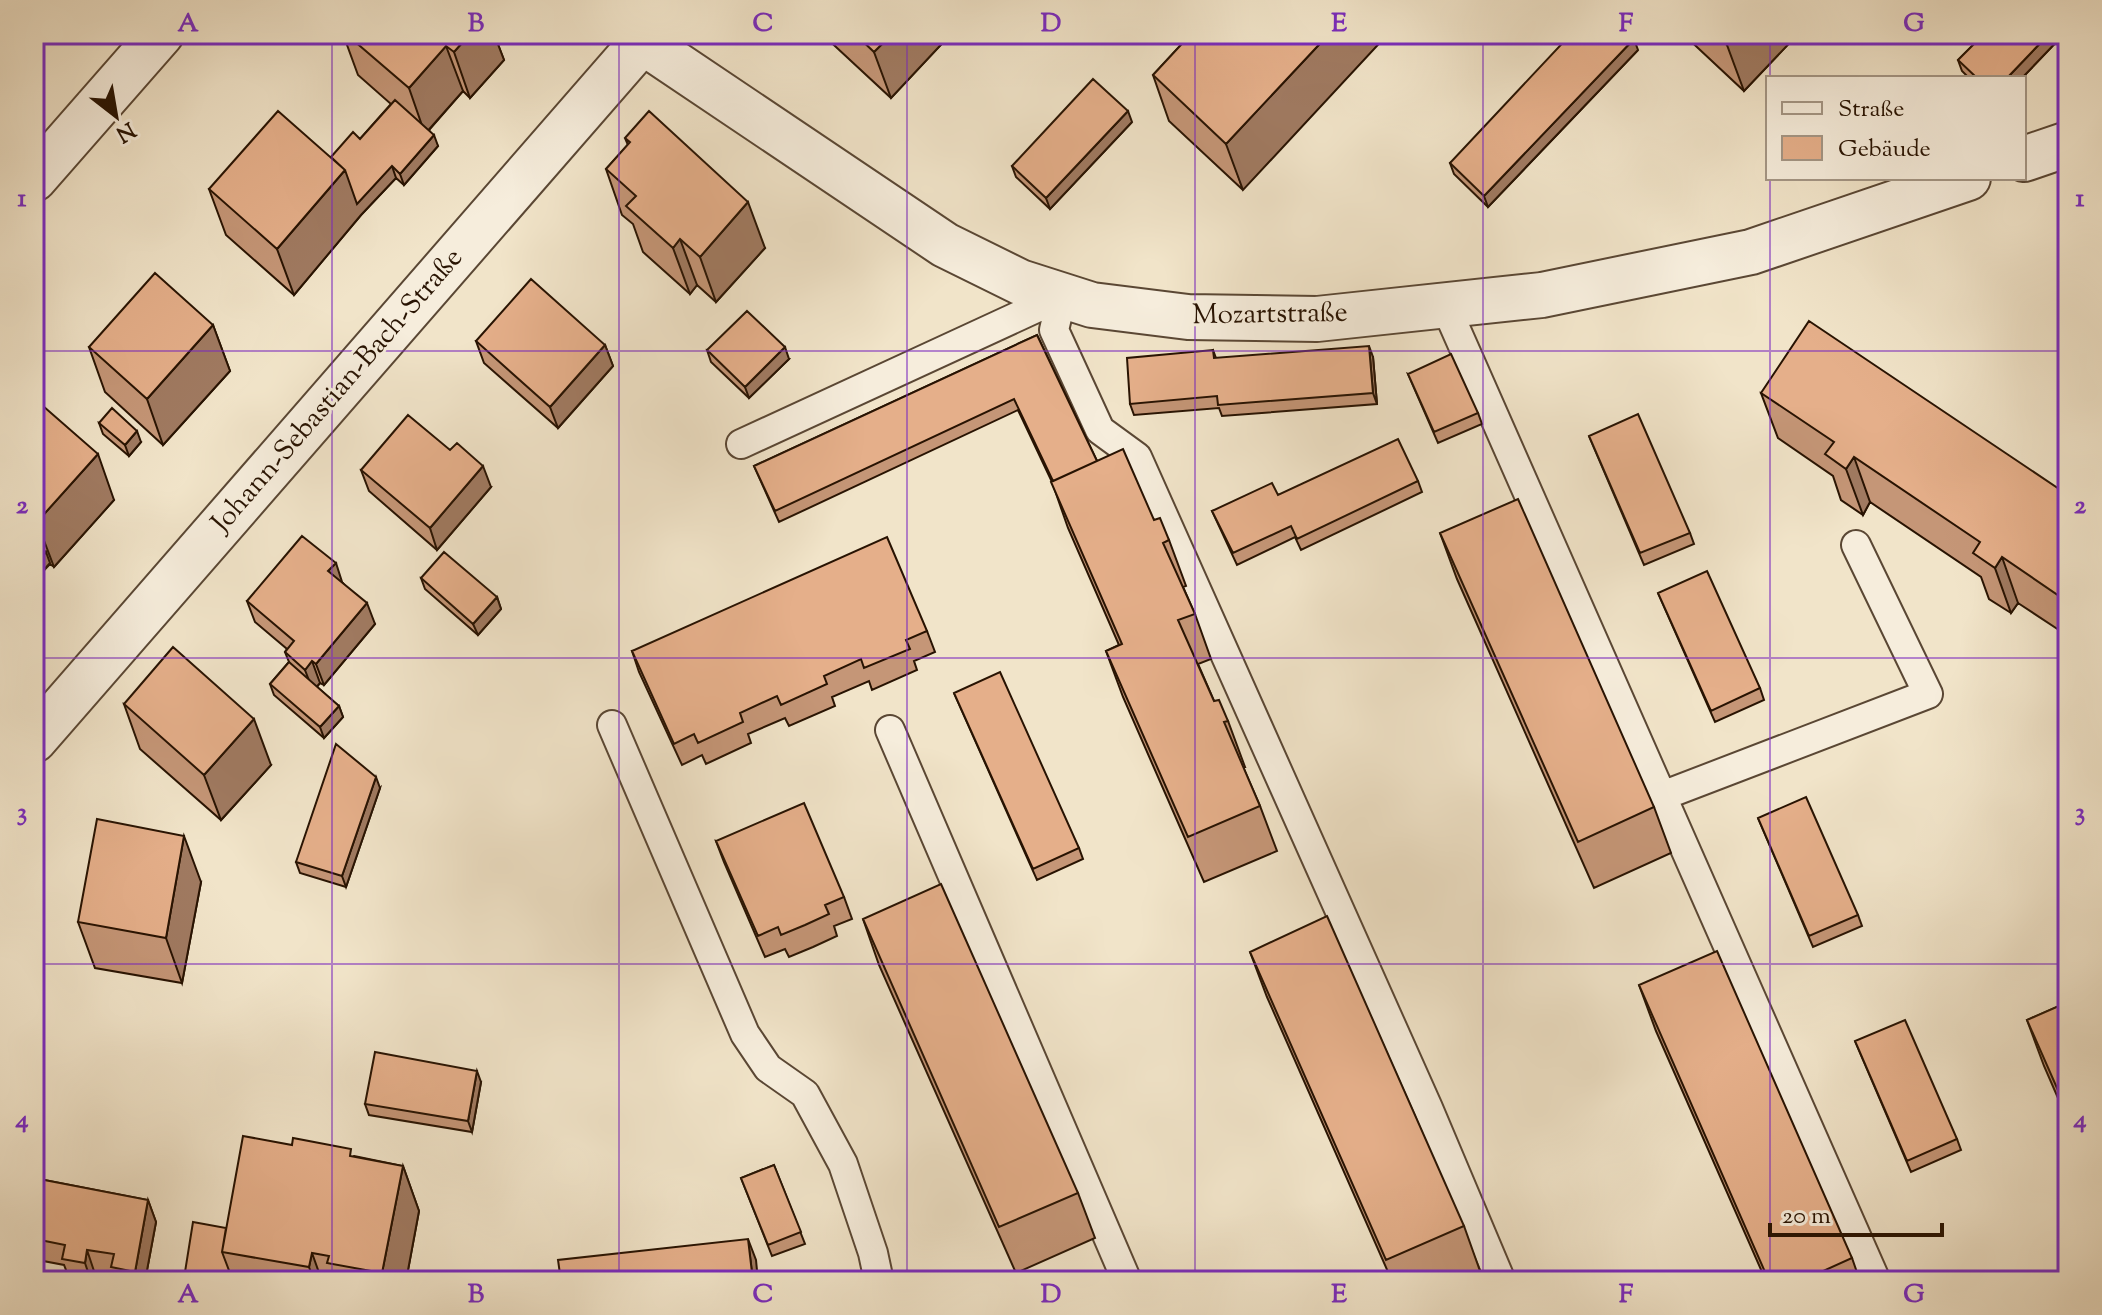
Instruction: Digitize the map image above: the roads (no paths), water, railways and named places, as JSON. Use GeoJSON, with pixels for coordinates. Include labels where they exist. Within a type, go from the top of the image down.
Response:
{"type":"FeatureCollection","features":[{"type":"Feature","properties":{"kind":"street"},"geometry":{"type":"LineString","coordinates":[[34,179],[161,34]]}},
{"type":"Feature","properties":{"kind":"street","name":"Mozartstraße"},"geometry":{"type":"LineString","coordinates":[[636,38],[945,245],[1020,282],[1092,305],[1188,317],[1317,319],[1542,295],[1751,252],[1962,180]]}},
{"type":"Feature","properties":{"kind":"street","name":"Johann-Sebastian-Bach-Straße"},"geometry":{"type":"LineString","coordinates":[[34,740],[636,38]]}},
{"type":"Feature","properties":{"kind":"street"},"geometry":{"type":"LineString","coordinates":[[2026,158],[2068,144]]}},
{"type":"Feature","properties":{"kind":"lane"},"geometry":{"type":"LineString","coordinates":[[741,444],[1062,296]]}},
{"type":"Feature","properties":{"kind":"lane"},"geometry":{"type":"LineString","coordinates":[[1062,296],[1054,330],[1100,430],[1137,457],[1428,1108],[1501,1281]]}},
{"type":"Feature","properties":{"kind":"lane"},"geometry":{"type":"LineString","coordinates":[[1445,305],[1876,1281]]}},
{"type":"Feature","properties":{"kind":"lane"},"geometry":{"type":"LineString","coordinates":[[1662,796],[1928,694],[1856,545]]}},
{"type":"Feature","properties":{"kind":"lane"},"geometry":{"type":"LineString","coordinates":[[612,725],[745,1034],[768,1068],[805,1094],[843,1164],[873,1253],[879,1281]]}},
{"type":"Feature","properties":{"kind":"lane"},"geometry":{"type":"LineString","coordinates":[[890,730],[1127,1281]]}}]}
